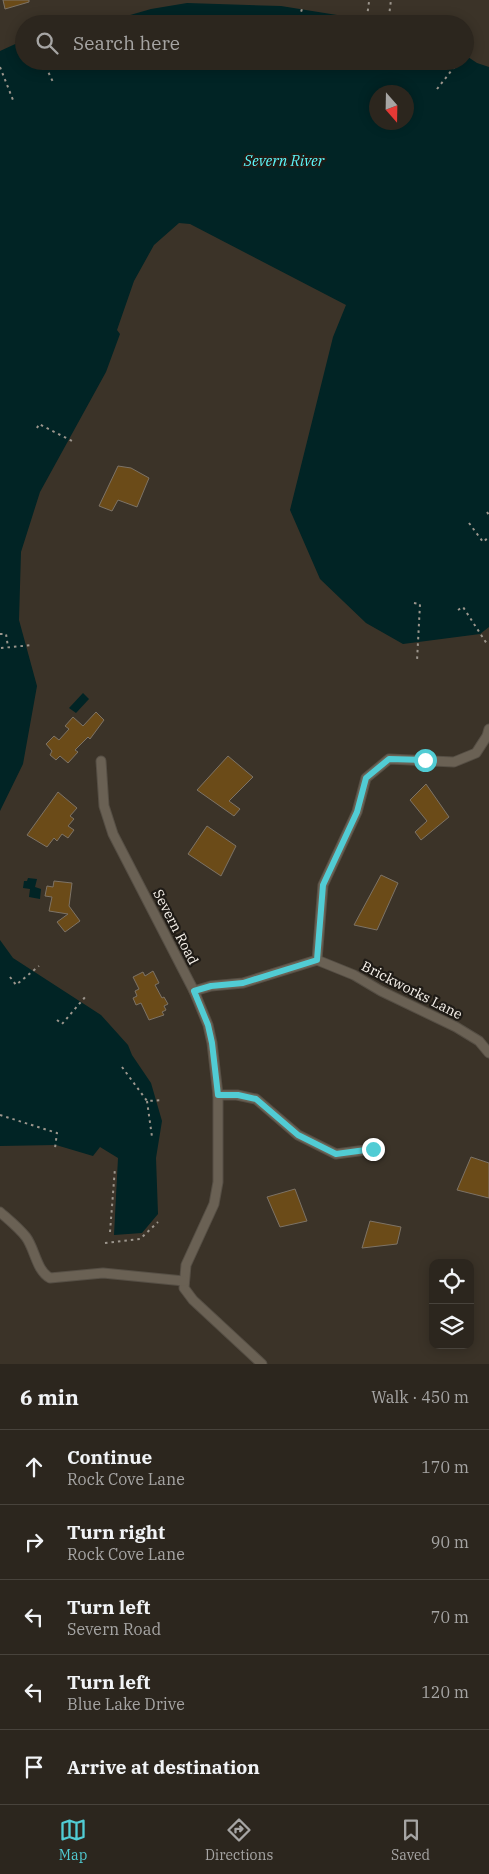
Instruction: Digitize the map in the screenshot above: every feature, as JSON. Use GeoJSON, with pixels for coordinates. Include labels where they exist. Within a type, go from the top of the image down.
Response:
{"type":"FeatureCollection","features":[{"type":"Feature","properties":{"kind":"street"},"geometry":{"type":"LineString","coordinates":[[194,991],[211,986],[243,983],[317,960],[323,885],[357,812],[366,778],[389,759],[454,762],[476,754],[489,729]]}},
{"type":"Feature","properties":{"kind":"street","name":"Severn Road"},"geometry":{"type":"LineString","coordinates":[[101,761],[104,806],[113,834],[194,991],[208,1025],[212,1043],[218,1095],[218,1182],[214,1204],[186,1265],[184,1281]]}},
{"type":"Feature","properties":{"kind":"street","name":"Brickworks Lane"},"geometry":{"type":"LineString","coordinates":[[317,960],[354,975],[381,991],[456,1027],[479,1041],[489,1053]]}},
{"type":"Feature","properties":{"kind":"street"},"geometry":{"type":"LineString","coordinates":[[218,1095],[238,1095],[256,1099],[298,1135],[336,1154],[373,1149]]}},
{"type":"Feature","properties":{"kind":"street"},"geometry":{"type":"LineString","coordinates":[[0,1212],[27,1238],[41,1270],[50,1278],[103,1273],[184,1281],[184,1288],[194,1300],[262,1364]]}},
{"type":"Feature","properties":{"kind":"path"},"geometry":{"type":"LineString","coordinates":[[389,15],[391,0]]}},
{"type":"Feature","properties":{"kind":"path"},"geometry":{"type":"LineString","coordinates":[[367,15],[369,2]]}},
{"type":"Feature","properties":{"kind":"path"},"geometry":{"type":"LineString","coordinates":[[300,15],[303,6]]}},
{"type":"Feature","properties":{"kind":"path"},"geometry":{"type":"LineString","coordinates":[[0,67],[12,100]]}},
{"type":"Feature","properties":{"kind":"path"},"geometry":{"type":"LineString","coordinates":[[47,70],[53,82]]}},
{"type":"Feature","properties":{"kind":"path"},"geometry":{"type":"LineString","coordinates":[[437,89],[452,70]]}},
{"type":"Feature","properties":{"kind":"path"},"geometry":{"type":"LineString","coordinates":[[37,428],[39,424],[74,442]]}},
{"type":"Feature","properties":{"kind":"path"},"geometry":{"type":"LineString","coordinates":[[469,523],[483,542],[489,537]]}},
{"type":"Feature","properties":{"kind":"path"},"geometry":{"type":"LineString","coordinates":[[414,603],[420,604],[418,661]]}},
{"type":"Feature","properties":{"kind":"path"},"geometry":{"type":"LineString","coordinates":[[458,610],[463,607],[487,644]]}},
{"type":"Feature","properties":{"kind":"path"},"geometry":{"type":"LineString","coordinates":[[0,634],[6,634],[8,647]]}},
{"type":"Feature","properties":{"kind":"path"},"geometry":{"type":"LineString","coordinates":[[0,648],[32,645]]}},
{"type":"Feature","properties":{"kind":"path"},"geometry":{"type":"LineString","coordinates":[[10,977],[16,985],[39,966]]}},
{"type":"Feature","properties":{"kind":"path"},"geometry":{"type":"LineString","coordinates":[[57,1020],[62,1024],[86,996]]}},
{"type":"Feature","properties":{"kind":"path"},"geometry":{"type":"LineString","coordinates":[[122,1067],[147,1101],[152,1137]]}},
{"type":"Feature","properties":{"kind":"path"},"geometry":{"type":"LineString","coordinates":[[147,1101],[163,1100]]}},
{"type":"Feature","properties":{"kind":"path"},"geometry":{"type":"LineString","coordinates":[[0,1115],[57,1133],[55,1148]]}},
{"type":"Feature","properties":{"kind":"path"},"geometry":{"type":"LineString","coordinates":[[110,1232],[115,1168]]}},
{"type":"Feature","properties":{"kind":"path"},"geometry":{"type":"LineString","coordinates":[[106,1243],[140,1240],[158,1222]]}},
{"type":"Feature","properties":{"kind":"water"},"geometry":{"type":"Polygon","coordinates":[[[187,3],[281,6],[337,15],[130,15],[151,9],[187,3]]]}},
{"type":"Feature","properties":{"kind":"water","name":"Severn River"},"geometry":{"type":"Polygon","coordinates":[[[15,44],[15,70],[474,70],[474,61],[489,67],[489,627],[480,634],[403,644],[366,623],[320,579],[290,510],[333,337],[346,305],[190,224],[179,223],[154,245],[134,281],[117,330],[120,334],[106,372],[40,492],[21,552],[19,620],[37,686],[23,764],[0,811],[0,51],[15,44]]]}},
{"type":"Feature","properties":{"kind":"water"},"geometry":{"type":"Polygon","coordinates":[[[83,693],[89,699],[76,713],[69,708],[83,693]]]}},
{"type":"Feature","properties":{"kind":"water"},"geometry":{"type":"Polygon","coordinates":[[[28,878],[37,879],[35,887],[41,889],[40,899],[29,897],[30,889],[23,888],[24,881],[27,881],[28,878]]]}},
{"type":"Feature","properties":{"kind":"water"},"geometry":{"type":"Polygon","coordinates":[[[0,940],[13,958],[101,1015],[128,1045],[132,1055],[151,1083],[162,1121],[156,1158],[158,1214],[142,1233],[114,1235],[118,1158],[100,1147],[93,1156],[56,1145],[0,1146],[0,940]]]}},
{"type":"Feature","properties":{"kind":"building"},"geometry":{"type":"Polygon","coordinates":[[[3,0],[29,0],[29,2],[5,9],[3,0]]]}},
{"type":"Feature","properties":{"kind":"building"},"geometry":{"type":"Polygon","coordinates":[[[118,466],[131,468],[149,478],[137,507],[118,500],[112,511],[99,506],[118,466]]]}},
{"type":"Feature","properties":{"kind":"building"},"geometry":{"type":"Polygon","coordinates":[[[96,712],[104,720],[90,739],[88,737],[75,750],[78,752],[68,763],[60,756],[56,760],[50,755],[52,751],[46,744],[54,736],[59,740],[69,729],[65,726],[73,717],[83,726],[96,712]]]}},
{"type":"Feature","properties":{"kind":"building"},"geometry":{"type":"Polygon","coordinates":[[[228,756],[253,777],[229,801],[240,809],[234,816],[197,790],[228,756]]]}},
{"type":"Feature","properties":{"kind":"building"},"geometry":{"type":"Polygon","coordinates":[[[426,784],[449,817],[421,840],[415,832],[427,821],[410,800],[426,784]]]}},
{"type":"Feature","properties":{"kind":"building"},"geometry":{"type":"Polygon","coordinates":[[[58,792],[77,808],[70,816],[74,819],[68,826],[74,830],[68,838],[62,834],[57,841],[54,838],[47,847],[27,835],[58,792]]]}},
{"type":"Feature","properties":{"kind":"building"},"geometry":{"type":"Polygon","coordinates":[[[207,826],[236,846],[221,876],[188,854],[207,826]]]}},
{"type":"Feature","properties":{"kind":"building"},"geometry":{"type":"Polygon","coordinates":[[[381,875],[398,883],[377,930],[354,925],[381,875]]]}},
{"type":"Feature","properties":{"kind":"building"},"geometry":{"type":"Polygon","coordinates":[[[54,881],[72,883],[69,906],[80,921],[65,932],[57,922],[68,914],[49,911],[52,897],[45,896],[47,886],[53,887],[54,881]]]}},
{"type":"Feature","properties":{"kind":"building"},"geometry":{"type":"Polygon","coordinates":[[[153,971],[159,983],[155,985],[162,998],[164,997],[168,1004],[164,1006],[166,1010],[162,1012],[164,1015],[149,1020],[141,1003],[136,1005],[133,998],[137,996],[135,991],[139,989],[133,977],[143,972],[145,976],[153,971]]]}},
{"type":"Feature","properties":{"kind":"building"},"geometry":{"type":"Polygon","coordinates":[[[471,1157],[489,1163],[489,1198],[457,1190],[471,1157]]]}},
{"type":"Feature","properties":{"kind":"building"},"geometry":{"type":"Polygon","coordinates":[[[295,1189],[307,1221],[280,1227],[267,1197],[295,1189]]]}},
{"type":"Feature","properties":{"kind":"building"},"geometry":{"type":"Polygon","coordinates":[[[370,1221],[401,1227],[397,1244],[362,1248],[370,1221]]]}},
{"type":"Feature","properties":{"kind":"route"},"geometry":{"type":"LineString","coordinates":[[373,1149],[336,1154],[298,1135],[256,1099],[238,1095],[218,1095],[208,1025],[194,991],[211,986],[243,983],[317,960],[323,885],[357,812],[366,778],[389,759],[425,760]]}}]}
